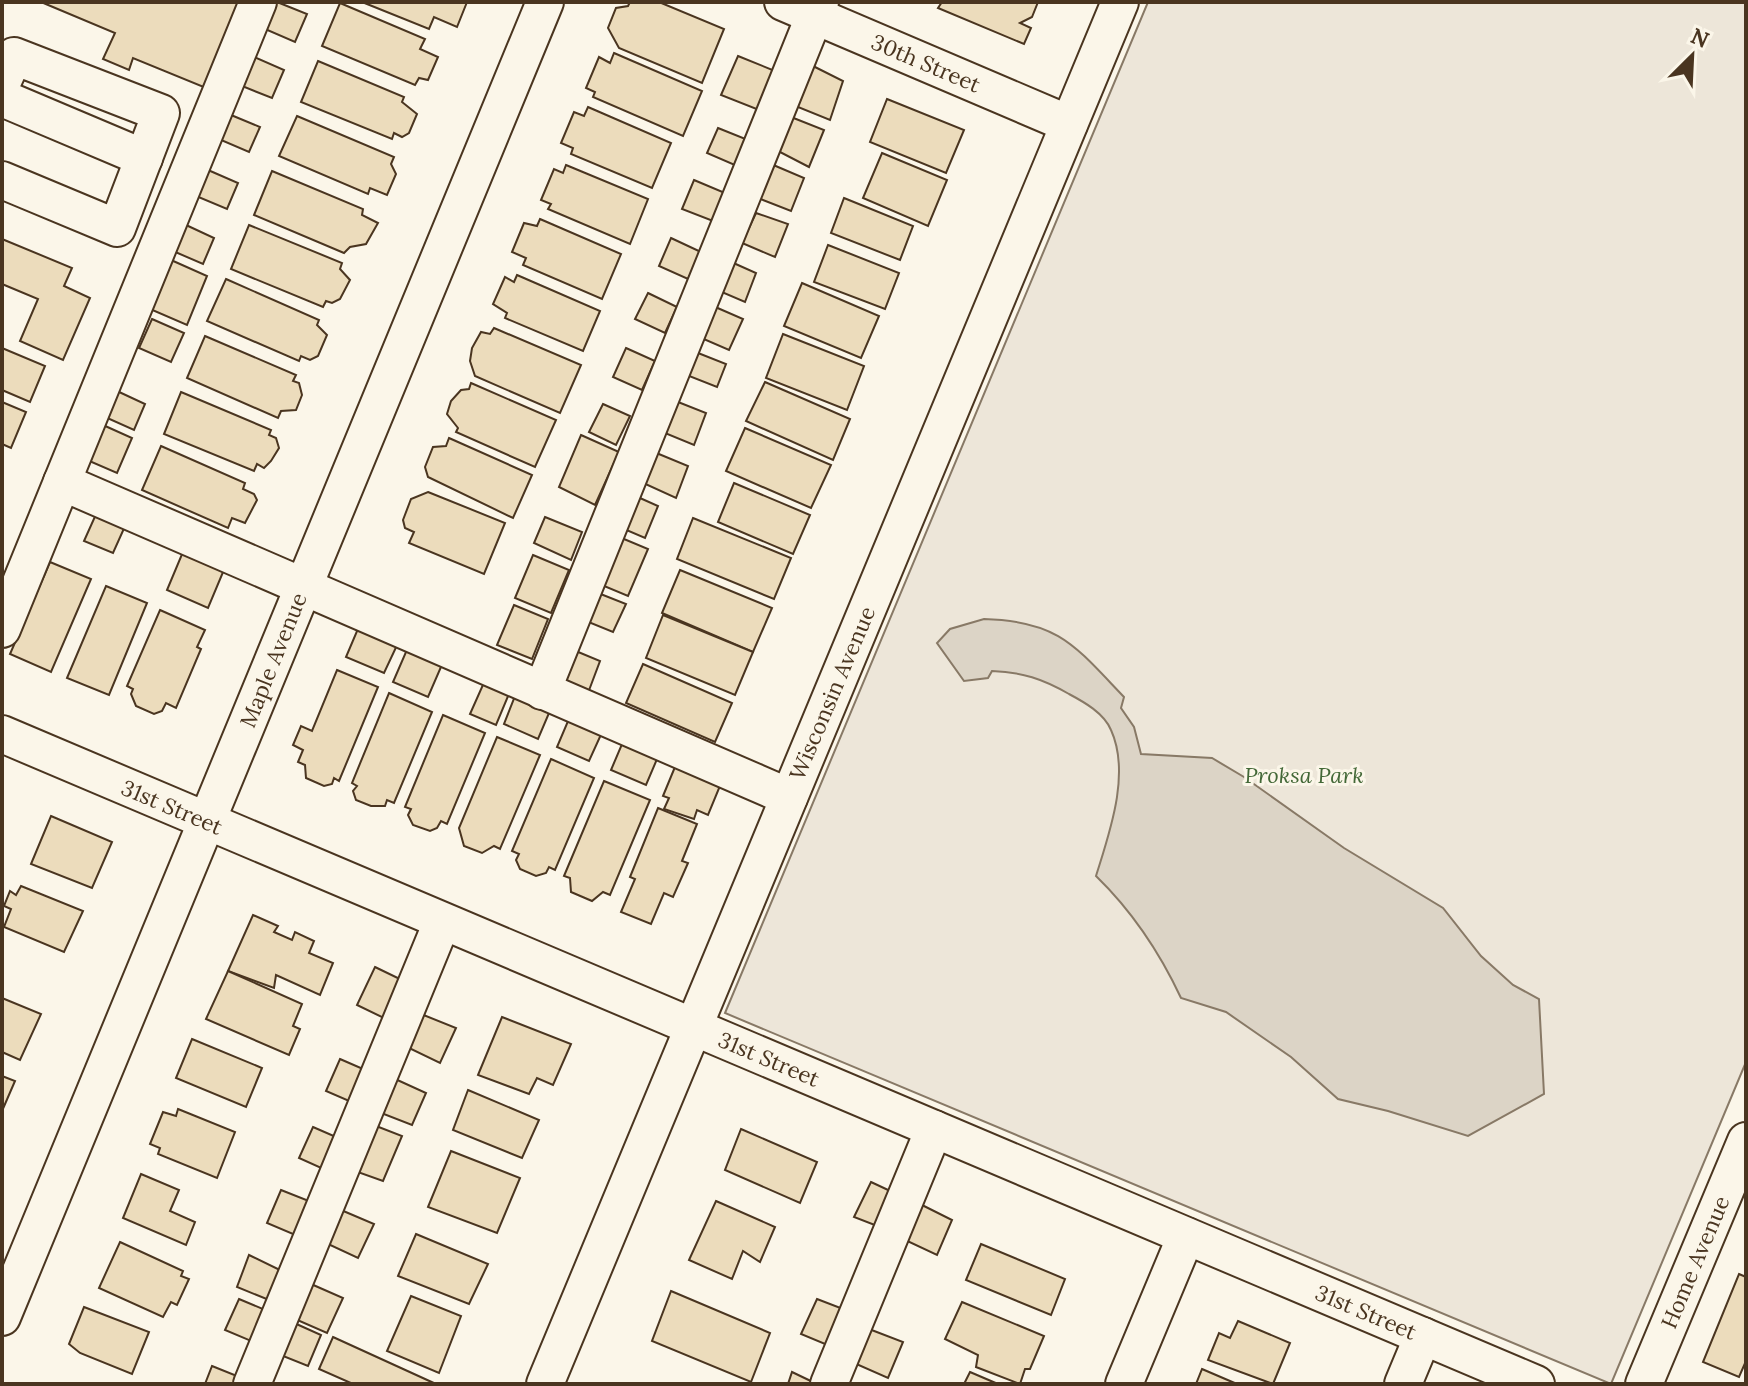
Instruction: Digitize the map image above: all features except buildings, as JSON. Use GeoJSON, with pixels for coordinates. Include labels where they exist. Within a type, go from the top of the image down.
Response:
{"type":"FeatureCollection","features":[{"type":"Feature","properties":{"kind":"street"},"geometry":{"type":"LineString","coordinates":[[2,629],[258,2]]}},
{"type":"Feature","properties":{"kind":"street","name":"Maple Avenue"},"geometry":{"type":"LineString","coordinates":[[2,1317],[545,2]]}},
{"type":"Feature","properties":{"kind":"street","name":"Wisconsin Avenue"},"geometry":{"type":"LineString","coordinates":[[545,1384],[1120,2]]}},
{"type":"Feature","properties":{"kind":"street"},"geometry":{"type":"LineString","coordinates":[[542,691],[806,6]]}},
{"type":"Feature","properties":{"kind":"street","name":"30th Street"},"geometry":{"type":"LineString","coordinates":[[806,6],[1069,124]]}},
{"type":"Feature","properties":{"kind":"street"},"geometry":{"type":"LineString","coordinates":[[2,180],[117,228],[161,113],[5,77]]}},
{"type":"Feature","properties":{"kind":"street"},"geometry":{"type":"LineString","coordinates":[[5,77],[144,158]]}},
{"type":"Feature","properties":{"kind":"street"},"geometry":{"type":"LineString","coordinates":[[62,482],[789,797]]}},
{"type":"Feature","properties":{"kind":"street","name":"31st Street"},"geometry":{"type":"LineString","coordinates":[[2,734],[1536,1384]]}},
{"type":"Feature","properties":{"kind":"street"},"geometry":{"type":"LineString","coordinates":[[252,1384],[442,922]]}},
{"type":"Feature","properties":{"kind":"street"},"geometry":{"type":"LineString","coordinates":[[829,1384],[934,1129]]}},
{"type":"Feature","properties":{"kind":"street","name":"Home Avenue"},"geometry":{"type":"LineString","coordinates":[[1644,1384],[1736,1192],[1746,1141]]}},
{"type":"Feature","properties":{"kind":"street"},"geometry":{"type":"LineString","coordinates":[[1124,1384],[1186,1236]]}},
{"type":"Feature","properties":{"kind":"street"},"geometry":{"type":"LineString","coordinates":[[1403,1384],[1423,1336]]}},
{"type":"Feature","properties":{"kind":"green space","name":"Proksa Park"},"geometry":{"type":"Polygon","coordinates":[[[1148,2],[1746,2],[1746,1062],[1611,1384],[725,1013],[1148,2]]]}},
{"type":"Feature","properties":{"kind":"shaded area"},"geometry":{"type":"Polygon","coordinates":[[[984,619],[1031,625],[1048,631],[1078,650],[1124,697],[1121,708],[1134,727],[1141,754],[1212,758],[1344,848],[1443,908],[1481,956],[1513,985],[1539,999],[1544,1094],[1468,1136],[1338,1099],[1291,1057],[1226,1012],[1181,998],[1144,933],[1096,876],[1116,804],[1119,765],[1111,730],[1104,718],[1087,704],[1032,677],[992,671],[988,678],[964,681],[937,643],[950,629],[984,619]]]}}]}
